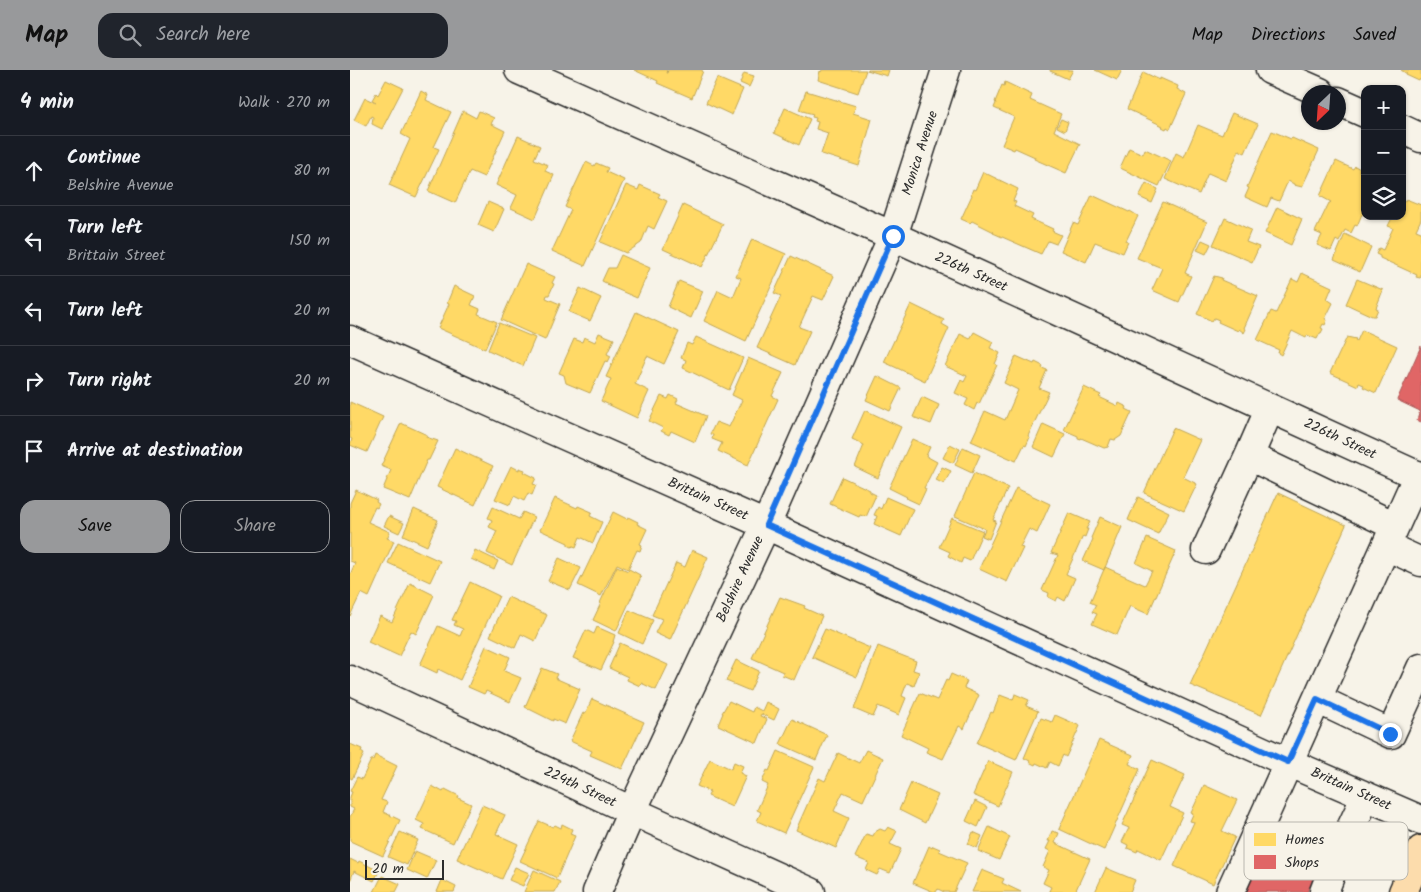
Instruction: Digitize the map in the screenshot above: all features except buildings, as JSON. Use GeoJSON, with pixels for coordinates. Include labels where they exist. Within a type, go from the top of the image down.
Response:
{"type":"FeatureCollection","features":[{"type":"Feature","properties":{"kind":"main road"},"geometry":{"type":"LineString","coordinates":[[1408,879],[1421,850]]}},
{"type":"Feature","properties":{"kind":"main road"},"geometry":{"type":"LineString","coordinates":[[1402,892],[1407,880]]}},
{"type":"Feature","properties":{"kind":"street","name":"226th Street"},"geometry":{"type":"LineString","coordinates":[[519,70],[555,77],[893,236],[1419,476]]}},
{"type":"Feature","properties":{"kind":"street","name":"Monica Avenue"},"geometry":{"type":"LineString","coordinates":[[893,236],[946,70]]}},
{"type":"Feature","properties":{"kind":"street"},"geometry":{"type":"LineString","coordinates":[[1270,70],[1304,85]]}},
{"type":"Feature","properties":{"kind":"street"},"geometry":{"type":"LineString","coordinates":[[1346,104],[1361,110]]}},
{"type":"Feature","properties":{"kind":"street"},"geometry":{"type":"LineString","coordinates":[[1404,130],[1421,138]]}},
{"type":"Feature","properties":{"kind":"street","name":"Belshire Avenue"},"geometry":{"type":"LineString","coordinates":[[596,892],[766,525],[893,236]]}},
{"type":"Feature","properties":{"kind":"street","name":"Brittain Street"},"geometry":{"type":"LineString","coordinates":[[350,340],[1421,820]]}},
{"type":"Feature","properties":{"kind":"street"},"geometry":{"type":"LineString","coordinates":[[1206,550],[1270,408]]}},
{"type":"Feature","properties":{"kind":"street"},"geometry":{"type":"LineString","coordinates":[[1249,456],[1390,536],[1421,562]]}},
{"type":"Feature","properties":{"kind":"street"},"geometry":{"type":"LineString","coordinates":[[1261,822],[1419,476]]}},
{"type":"Feature","properties":{"kind":"street"},"geometry":{"type":"LineString","coordinates":[[1317,699],[1390,734],[1421,668]]}},
{"type":"Feature","properties":{"kind":"street","name":"224th Street"},"geometry":{"type":"LineString","coordinates":[[350,680],[811,892]]}},
{"type":"Feature","properties":{"kind":"street"},"geometry":{"type":"LineString","coordinates":[[1354,822],[1366,796]]}},
{"type":"Feature","properties":{"kind":"street"},"geometry":{"type":"LineString","coordinates":[[1230,892],[1244,861]]}},
{"type":"Feature","properties":{"kind":"street"},"geometry":{"type":"LineString","coordinates":[[1324,892],[1329,880]]}},
{"type":"Feature","properties":{"kind":"route"},"geometry":{"type":"LineString","coordinates":[[893,236],[766,525],[1288,762],[1317,699],[1390,734]]}}]}
